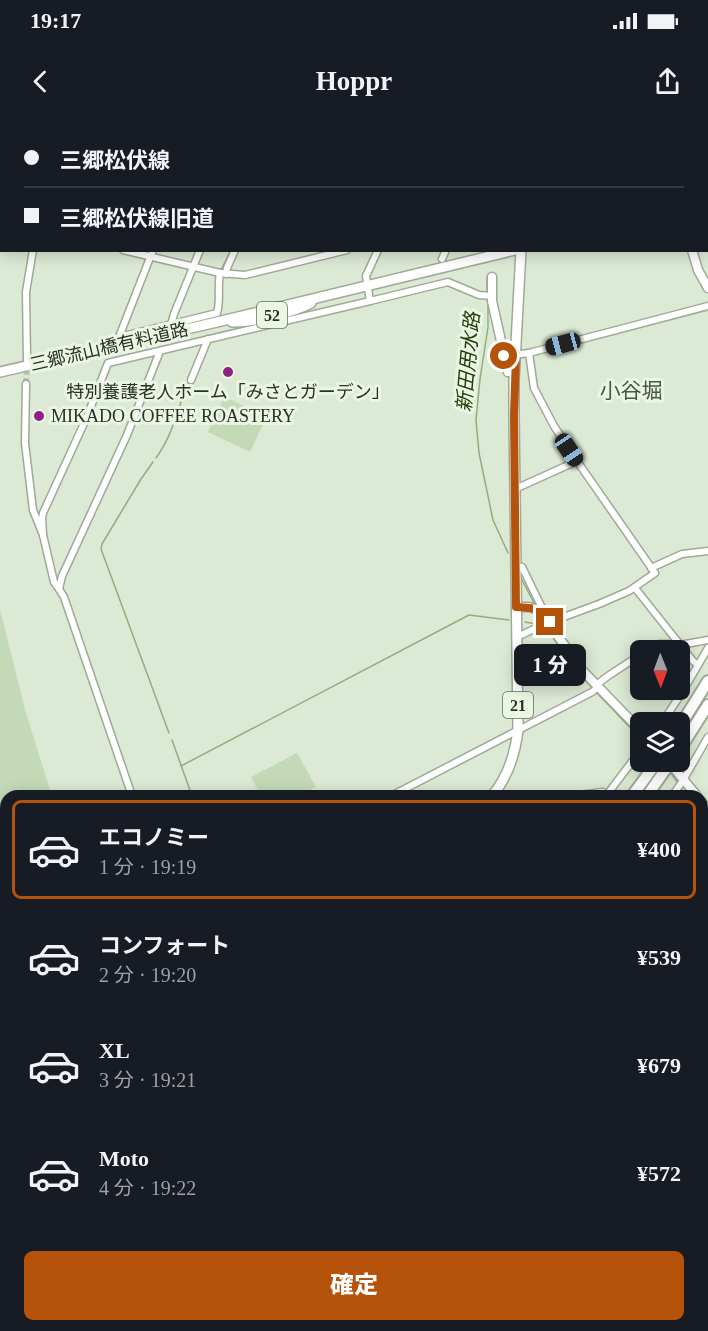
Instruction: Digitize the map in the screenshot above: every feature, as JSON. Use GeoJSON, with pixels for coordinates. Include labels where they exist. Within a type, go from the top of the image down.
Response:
{"type":"FeatureCollection","features":[{"type":"Feature","properties":{"kind":"highway"},"geometry":{"type":"LineString","coordinates":[[688,712],[706,678]]}},
{"type":"Feature","properties":{"kind":"highway"},"geometry":{"type":"LineString","coordinates":[[690,733],[708,705]]}},
{"type":"Feature","properties":{"kind":"highway"},"geometry":{"type":"LineString","coordinates":[[636,790],[650,772]]}},
{"type":"Feature","properties":{"kind":"highway"},"geometry":{"type":"LineString","coordinates":[[651,790],[663,772]]}},
{"type":"Feature","properties":{"kind":"main road","name":"三郷流山橋有料道路"},"geometry":{"type":"LineString","coordinates":[[0,372],[30,362],[131,342],[507,252]]}},
{"type":"Feature","properties":{"kind":"main road","name":"21"},"geometry":{"type":"LineString","coordinates":[[496,790],[511,766],[518,730],[514,393],[521,252]]}},
{"type":"Feature","properties":{"kind":"street"},"geometry":{"type":"LineString","coordinates":[[30,362],[26,292],[33,252]]}},
{"type":"Feature","properties":{"kind":"street"},"geometry":{"type":"LineString","coordinates":[[171,325],[199,252]]}},
{"type":"Feature","properties":{"kind":"street"},"geometry":{"type":"LineString","coordinates":[[234,252],[227,268],[223,274],[218,282],[219,308],[217,313],[119,338],[152,254],[223,274],[245,275],[339,252]]}},
{"type":"Feature","properties":{"kind":"street"},"geometry":{"type":"LineString","coordinates":[[370,301],[366,276],[377,252]]}},
{"type":"Feature","properties":{"kind":"street"},"geometry":{"type":"LineString","coordinates":[[442,259],[445,252]]}},
{"type":"Feature","properties":{"kind":"street"},"geometry":{"type":"LineString","coordinates":[[693,252],[698,270],[708,287]]}},
{"type":"Feature","properties":{"kind":"street"},"geometry":{"type":"LineString","coordinates":[[492,277],[488,296],[508,372]]}},
{"type":"Feature","properties":{"kind":"street"},"geometry":{"type":"LineString","coordinates":[[43,535],[43,513],[86,419],[108,363],[448,282],[488,296]]}},
{"type":"Feature","properties":{"kind":"street"},"geometry":{"type":"LineString","coordinates":[[504,356],[529,353],[708,306]]}},
{"type":"Feature","properties":{"kind":"street"},"geometry":{"type":"LineString","coordinates":[[191,380],[208,339]]}},
{"type":"Feature","properties":{"kind":"street"},"geometry":{"type":"LineString","coordinates":[[60,589],[62,576],[127,435],[160,351]]}},
{"type":"Feature","properties":{"kind":"street"},"geometry":{"type":"LineString","coordinates":[[517,637],[546,621],[599,604],[635,588],[655,573],[554,426],[534,388],[529,353]]}},
{"type":"Feature","properties":{"kind":"street"},"geometry":{"type":"LineString","coordinates":[[26,384],[26,457],[33,510],[43,535],[54,582],[64,597],[130,790]]}},
{"type":"Feature","properties":{"kind":"street"},"geometry":{"type":"LineString","coordinates":[[514,489],[577,461]]}},
{"type":"Feature","properties":{"kind":"street"},"geometry":{"type":"LineString","coordinates":[[651,568],[682,554],[708,551]]}},
{"type":"Feature","properties":{"kind":"street"},"geometry":{"type":"LineString","coordinates":[[522,567],[546,621],[595,688],[630,721]]}},
{"type":"Feature","properties":{"kind":"street"},"geometry":{"type":"LineString","coordinates":[[635,588],[677,640]]}},
{"type":"Feature","properties":{"kind":"street"},"geometry":{"type":"LineString","coordinates":[[516,607],[538,609],[542,611],[546,621]]}},
{"type":"Feature","properties":{"kind":"street"},"geometry":{"type":"LineString","coordinates":[[690,642],[708,640]]}},
{"type":"Feature","properties":{"kind":"street"},"geometry":{"type":"LineString","coordinates":[[669,712],[708,648]]}},
{"type":"Feature","properties":{"kind":"street"},"geometry":{"type":"LineString","coordinates":[[690,658],[706,678]]}},
{"type":"Feature","properties":{"kind":"street"},"geometry":{"type":"LineString","coordinates":[[403,790],[595,688],[630,662]]}},
{"type":"Feature","properties":{"kind":"street"},"geometry":{"type":"LineString","coordinates":[[676,790],[708,737]]}},
{"type":"Feature","properties":{"kind":"street"},"geometry":{"type":"LineString","coordinates":[[611,790],[630,765]]}},
{"type":"Feature","properties":{"kind":"street"},"geometry":{"type":"LineString","coordinates":[[673,772],[690,790]]}},
{"type":"Feature","properties":{"kind":"shaded area"},"geometry":{"type":"Polygon","coordinates":[[[224,397],[267,416],[250,452],[208,432],[224,397]]]}},
{"type":"Feature","properties":{"kind":"shaded area"},"geometry":{"type":"Polygon","coordinates":[[[0,609],[26,713],[50,790],[0,790],[0,609]]]}},
{"type":"Feature","properties":{"kind":"shaded area"},"geometry":{"type":"Polygon","coordinates":[[[297,753],[316,787],[310,790],[258,790],[251,777],[297,753]]]}},
{"type":"Feature","properties":{"kind":"waterway"},"geometry":{"type":"LineString","coordinates":[[221,270],[230,252]]}},
{"type":"Feature","properties":{"kind":"waterway","name":"新田用水路"},"geometry":{"type":"LineString","coordinates":[[487,277],[487,294]]}},
{"type":"Feature","properties":{"kind":"waterway","name":"新田用水路"},"geometry":{"type":"LineString","coordinates":[[488,299],[488,327],[476,420],[479,453],[493,520],[508,553]]}},
{"type":"Feature","properties":{"kind":"waterway"},"geometry":{"type":"LineString","coordinates":[[156,458],[171,429],[189,379]]}},
{"type":"Feature","properties":{"kind":"waterway"},"geometry":{"type":"LineString","coordinates":[[153,462],[101,549],[169,733]]}},
{"type":"Feature","properties":{"kind":"waterway"},"geometry":{"type":"LineString","coordinates":[[694,556],[708,554]]}},
{"type":"Feature","properties":{"kind":"waterway"},"geometry":{"type":"LineString","coordinates":[[657,569],[691,556]]}},
{"type":"Feature","properties":{"kind":"waterway","name":"新田用水路"},"geometry":{"type":"LineString","coordinates":[[522,580],[534,603]]}},
{"type":"Feature","properties":{"kind":"waterway"},"geometry":{"type":"LineString","coordinates":[[591,604],[606,598]]}},
{"type":"Feature","properties":{"kind":"waterway"},"geometry":{"type":"LineString","coordinates":[[181,766],[469,615],[509,620]]}},
{"type":"Feature","properties":{"kind":"waterway","name":"新田用水路"},"geometry":{"type":"LineString","coordinates":[[540,616],[544,623]]}},
{"type":"Feature","properties":{"kind":"waterway"},"geometry":{"type":"LineString","coordinates":[[525,622],[536,624]]}},
{"type":"Feature","properties":{"kind":"waterway","name":"新田用水路"},"geometry":{"type":"LineString","coordinates":[[546,627],[568,660],[592,688]]}},
{"type":"Feature","properties":{"kind":"waterway","name":"新田用水路"},"geometry":{"type":"LineString","coordinates":[[595,691],[630,728]]}},
{"type":"Feature","properties":{"kind":"waterway"},"geometry":{"type":"LineString","coordinates":[[172,740],[190,790]]}},
{"type":"Feature","properties":{"kind":"waterway","name":"新田用水路"},"geometry":{"type":"LineString","coordinates":[[670,772],[678,783]]}},
{"type":"Feature","properties":{"kind":"tunnel"},"geometry":{"type":"LineString","coordinates":[[26,384],[27,364]]}},
{"type":"Feature","properties":{"kind":"place","name":"特別養護老人ホーム「みさとガーデン」"},"geometry":{"type":"Point","coordinates":[228,372]}},
{"type":"Feature","properties":{"kind":"place","name":"MIKADO COFFEE ROASTERY"},"geometry":{"type":"Point","coordinates":[39,416]}},
{"type":"Feature","properties":{"kind":"district","name":"小谷堀"},"geometry":{"type":"Point","coordinates":[631,391]}},
{"type":"Feature","properties":{"kind":"route"},"geometry":{"type":"LineString","coordinates":[[504,356],[516,355],[514,381],[516,607],[538,609],[550,622]]}}]}
